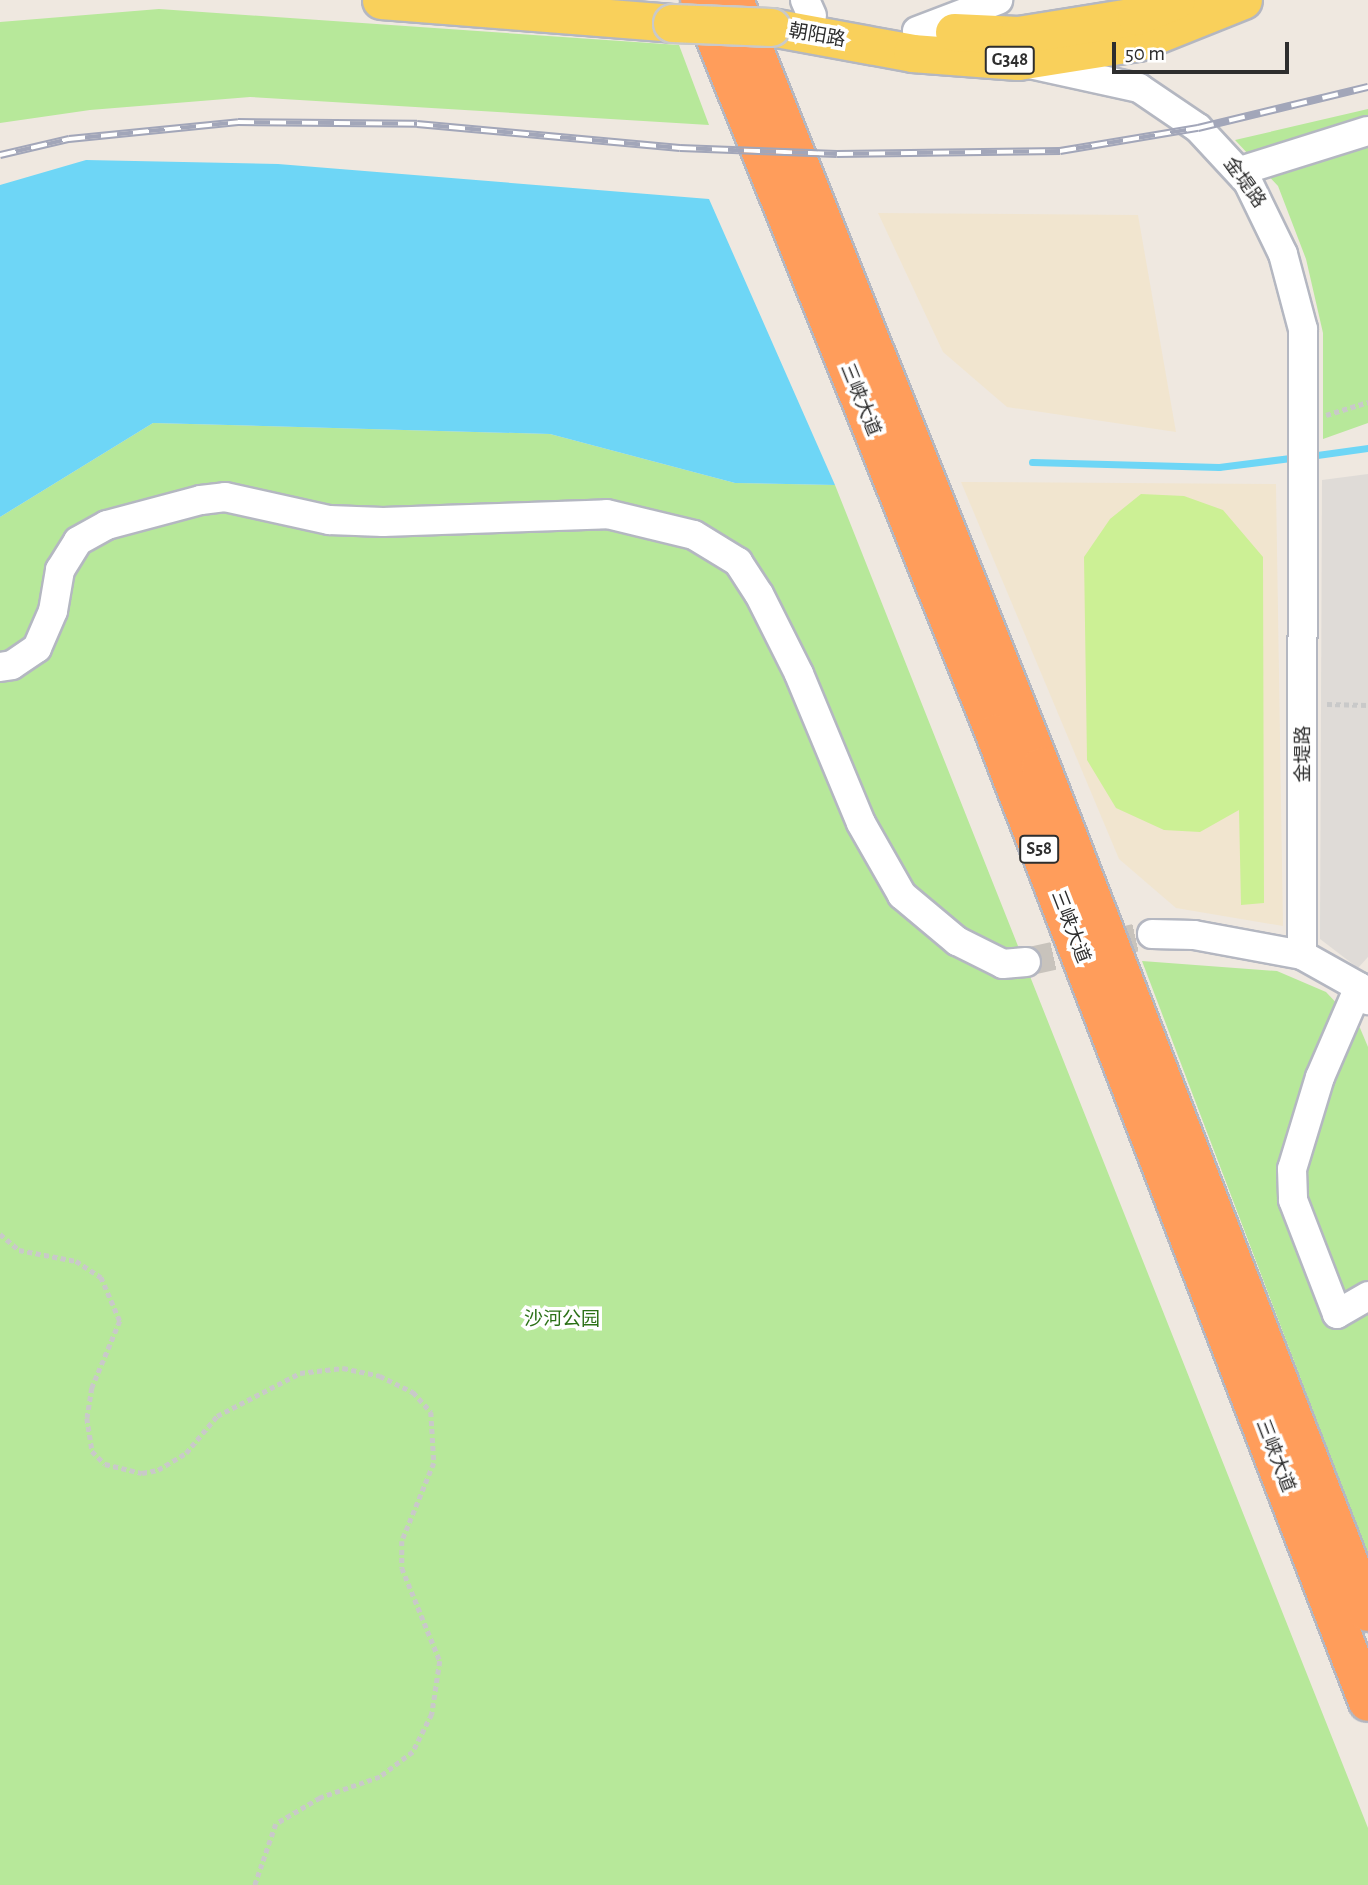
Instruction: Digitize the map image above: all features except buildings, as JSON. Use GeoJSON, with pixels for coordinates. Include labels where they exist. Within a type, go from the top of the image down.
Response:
{"type":"FeatureCollection","features":[{"type":"Feature","properties":{"kind":"highway","name":"三峡大道"},"geometry":{"type":"LineString","coordinates":[[679,8],[1000,747],[1368,1702]]}},
{"type":"Feature","properties":{"kind":"highway","name":"三峡大道"},"geometry":{"type":"LineString","coordinates":[[756,11],[1041,766],[1368,1612]]}},
{"type":"Feature","properties":{"kind":"main road","name":"朝阳路"},"geometry":{"type":"LineString","coordinates":[[381,0],[756,11],[808,8],[917,31],[1018,34],[1136,16],[1176,0]]}},
{"type":"Feature","properties":{"kind":"main road","name":"朝阳路"},"geometry":{"type":"LineString","coordinates":[[756,11],[912,53],[1018,61],[1138,42],[1243,0]]}},
{"type":"Feature","properties":{"kind":"street"},"geometry":{"type":"LineString","coordinates":[[917,31],[998,0]]}},
{"type":"Feature","properties":{"kind":"street","name":"金堤路"},"geometry":{"type":"LineString","coordinates":[[1018,61],[1139,88],[1198,128],[1240,171],[1262,206],[1283,254],[1303,329],[1306,472],[1303,955]]}},
{"type":"Feature","properties":{"kind":"street"},"geometry":{"type":"LineString","coordinates":[[1240,171],[1368,131]]}},
{"type":"Feature","properties":{"kind":"street"},"geometry":{"type":"LineString","coordinates":[[0,667],[12,665],[37,648],[53,611],[60,570],[78,541],[107,525],[201,500],[225,497],[328,520],[383,522],[607,514],[694,535],[738,562],[759,594],[799,674],[861,823],[902,895],[957,941],[1003,964],[1026,962]]}},
{"type":"Feature","properties":{"kind":"street"},"geometry":{"type":"LineString","coordinates":[[1152,934],[1194,935],[1303,955],[1363,994],[1320,1077],[1292,1169],[1293,1200],[1337,1314],[1368,1296]]}},
{"type":"Feature","properties":{"kind":"path"},"geometry":{"type":"LineString","coordinates":[[1305,429],[1368,402]]}},
{"type":"Feature","properties":{"kind":"path"},"geometry":{"type":"LineString","coordinates":[[1304,703],[1368,705]]}},
{"type":"Feature","properties":{"kind":"path"},"geometry":{"type":"LineString","coordinates":[[0,1234],[19,1250],[76,1261],[101,1277],[120,1321],[92,1388],[87,1418],[92,1451],[105,1464],[142,1472],[158,1470],[186,1453],[217,1416],[300,1373],[342,1368],[380,1376],[413,1392],[431,1412],[434,1463],[402,1541],[402,1568],[440,1661],[432,1714],[413,1752],[380,1777],[320,1798],[276,1824],[255,1885]]}},
{"type":"Feature","properties":{"kind":"shaded area"},"geometry":{"type":"Polygon","coordinates":[[[878,213],[1138,215],[1176,432],[1007,407],[943,352],[878,213]]]}},
{"type":"Feature","properties":{"kind":"shaded area"},"geometry":{"type":"Polygon","coordinates":[[[1368,474],[1368,957],[1358,968],[1320,939],[1322,480],[1368,474]]]}},
{"type":"Feature","properties":{"kind":"shaded area"},"geometry":{"type":"Polygon","coordinates":[[[961,482],[1276,484],[1283,926],[1176,908],[1119,859],[961,482]]]}},
{"type":"Feature","properties":{"kind":"green space"},"geometry":{"type":"Polygon","coordinates":[[[159,9],[679,45],[709,125],[250,97],[90,110],[0,123],[0,22],[159,9]]]}},
{"type":"Feature","properties":{"kind":"green space"},"geometry":{"type":"Polygon","coordinates":[[[1368,109],[1368,423],[1323,439],[1323,333],[1306,259],[1278,186],[1235,140],[1368,109]]]}},
{"type":"Feature","properties":{"kind":"green space","name":"沙河公园"},"geometry":{"type":"Polygon","coordinates":[[[153,423],[550,434],[735,483],[835,485],[1368,1828],[1368,1885],[0,1885],[0,517],[153,423]]]}},
{"type":"Feature","properties":{"kind":"green space"},"geometry":{"type":"Polygon","coordinates":[[[1141,494],[1184,496],[1223,510],[1263,557],[1264,903],[1241,905],[1239,810],[1200,832],[1164,830],[1116,808],[1087,760],[1084,557],[1110,519],[1141,494]]]}},
{"type":"Feature","properties":{"kind":"green space"},"geometry":{"type":"Polygon","coordinates":[[[1142,961],[1277,971],[1326,992],[1360,1028],[1368,1047],[1368,1556],[1142,961]]]}},
{"type":"Feature","properties":{"kind":"water"},"geometry":{"type":"Polygon","coordinates":[[[86,160],[278,164],[709,199],[835,485],[735,483],[550,434],[153,423],[0,517],[0,185],[86,160]]]}},
{"type":"Feature","properties":{"kind":"waterway"},"geometry":{"type":"LineString","coordinates":[[1310,456],[1368,448]]}},
{"type":"Feature","properties":{"kind":"waterway"},"geometry":{"type":"LineString","coordinates":[[1032,462],[1219,467],[1298,457]]}},
{"type":"Feature","properties":{"kind":"tunnel"},"geometry":{"type":"LineString","coordinates":[[1026,962],[1152,934]]}},
{"type":"Feature","properties":{"kind":"railway"},"geometry":{"type":"LineString","coordinates":[[0,155],[69,139],[238,122],[417,124],[680,148],[837,154],[1060,151],[1198,128],[1368,87]]}}]}
